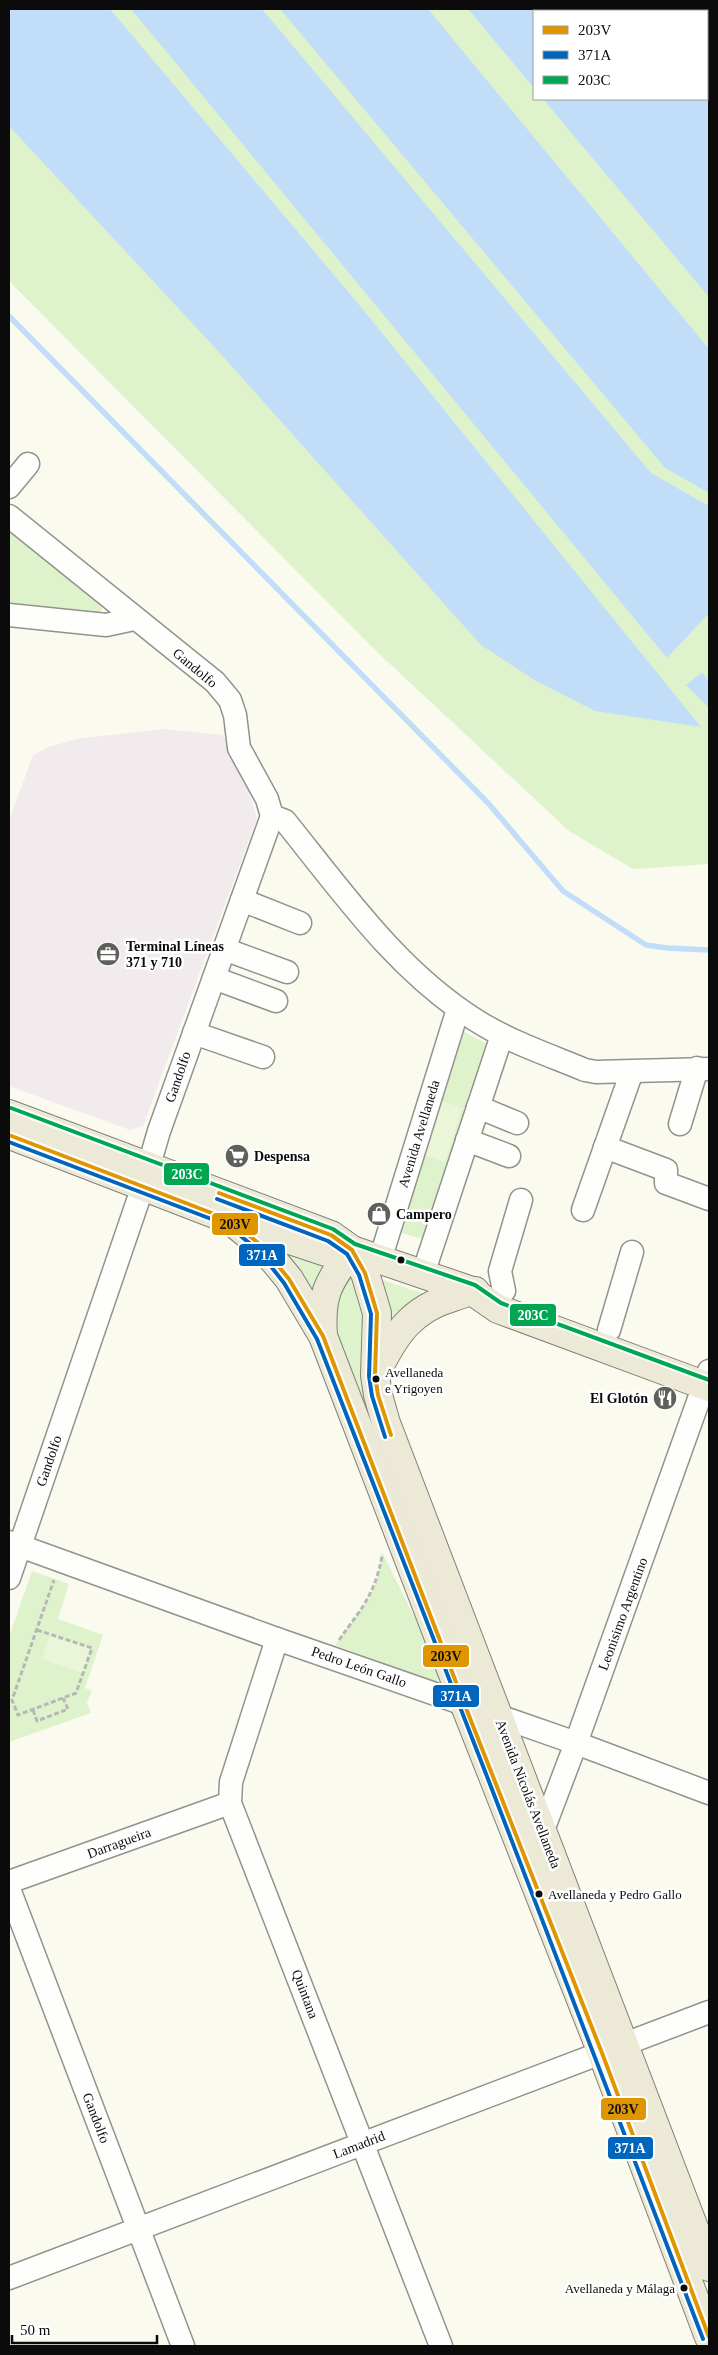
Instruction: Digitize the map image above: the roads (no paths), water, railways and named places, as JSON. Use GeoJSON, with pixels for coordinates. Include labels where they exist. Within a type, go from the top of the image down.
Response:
{"type":"FeatureCollection","features":[{"type":"Feature","properties":{"kind":"main road"},"geometry":{"type":"LineString","coordinates":[[9,1114],[147,1177],[230,1220],[325,1252],[352,1250]]}},
{"type":"Feature","properties":{"kind":"main road"},"geometry":{"type":"LineString","coordinates":[[9,1135],[331,1234],[352,1250],[472,1291],[498,1309],[708,1378]]}},
{"type":"Feature","properties":{"kind":"main road","name":"Avenida Nicolás Avellaneda"},"geometry":{"type":"LineString","coordinates":[[230,1220],[262,1246],[289,1279],[323,1336],[518,1841],[613,2049],[709,2267]]}},
{"type":"Feature","properties":{"kind":"main road","name":"Avenida Nicolás Avellaneda"},"geometry":{"type":"LineString","coordinates":[[323,1336],[322,1312],[325,1294],[340,1266],[352,1250],[366,1273],[377,1313],[375,1375],[378,1395],[386,1423],[543,1830],[613,2049],[709,2337]]}},
{"type":"Feature","properties":{"kind":"main road"},"geometry":{"type":"LineString","coordinates":[[375,1375],[391,1342],[411,1318],[434,1302],[472,1291],[504,1291],[609,1330],[708,1378]]}},
{"type":"Feature","properties":{"kind":"street"},"geometry":{"type":"LineString","coordinates":[[9,487],[28,464]]}},
{"type":"Feature","properties":{"kind":"street","name":"Gandolfo"},"geometry":{"type":"LineString","coordinates":[[9,516],[134,619],[215,682],[230,700],[235,715],[239,748],[267,799],[272,816],[159,1131],[147,1177],[14,1544],[9,1578]]}},
{"type":"Feature","properties":{"kind":"street"},"geometry":{"type":"LineString","coordinates":[[9,615],[106,625],[134,619]]}},
{"type":"Feature","properties":{"kind":"street"},"geometry":{"type":"LineString","coordinates":[[272,816],[285,821],[380,938],[405,965],[458,1009],[502,1035],[585,1070],[596,1072],[703,1068],[680,1124]]}},
{"type":"Feature","properties":{"kind":"street"},"geometry":{"type":"LineString","coordinates":[[242,900],[300,923]]}},
{"type":"Feature","properties":{"kind":"street"},"geometry":{"type":"LineString","coordinates":[[224,949],[287,972]]}},
{"type":"Feature","properties":{"kind":"street"},"geometry":{"type":"LineString","coordinates":[[214,978],[276,1001]]}},
{"type":"Feature","properties":{"kind":"street","name":"Avenida Avellaneda"},"geometry":{"type":"LineString","coordinates":[[380,1260],[458,1009]]}},
{"type":"Feature","properties":{"kind":"street"},"geometry":{"type":"LineString","coordinates":[[194,1033],[263,1057]]}},
{"type":"Feature","properties":{"kind":"street"},"geometry":{"type":"LineString","coordinates":[[423,1274],[502,1035]]}},
{"type":"Feature","properties":{"kind":"street"},"geometry":{"type":"LineString","coordinates":[[583,1210],[631,1074]]}},
{"type":"Feature","properties":{"kind":"street"},"geometry":{"type":"LineString","coordinates":[[478,1107],[517,1123]]}},
{"type":"Feature","properties":{"kind":"street"},"geometry":{"type":"LineString","coordinates":[[468,1140],[509,1156]]}},
{"type":"Feature","properties":{"kind":"street"},"geometry":{"type":"LineString","coordinates":[[606,1147],[666,1170],[666,1183],[709,1199]]}},
{"type":"Feature","properties":{"kind":"street"},"geometry":{"type":"LineString","coordinates":[[504,1291],[500,1271],[521,1200]]}},
{"type":"Feature","properties":{"kind":"street"},"geometry":{"type":"LineString","coordinates":[[609,1330],[632,1252]]}},
{"type":"Feature","properties":{"kind":"street","name":"Leonisimo Argentino"},"geometry":{"type":"LineString","coordinates":[[543,1830],[708,1378]]}},
{"type":"Feature","properties":{"kind":"street","name":"Pedro León Gallo"},"geometry":{"type":"LineString","coordinates":[[14,1544],[277,1639],[576,1743],[709,1793]]}},
{"type":"Feature","properties":{"kind":"street","name":"Quintana"},"geometry":{"type":"LineString","coordinates":[[277,1639],[231,1782],[230,1803],[441,2346]]}},
{"type":"Feature","properties":{"kind":"street","name":"Darragueira"},"geometry":{"type":"LineString","coordinates":[[9,1882],[230,1803]]}},
{"type":"Feature","properties":{"kind":"street"},"geometry":{"type":"LineString","coordinates":[[518,1841],[543,1830]]}},
{"type":"Feature","properties":{"kind":"street","name":"Gandolfo"},"geometry":{"type":"LineString","coordinates":[[9,1889],[183,2346]]}},
{"type":"Feature","properties":{"kind":"street","name":"Lamadrid"},"geometry":{"type":"LineString","coordinates":[[9,2278],[709,2012]]}},
{"type":"Feature","properties":{"kind":"water"},"geometry":{"type":"Polygon","coordinates":[[[9,9],[110,9],[356,301],[701,727],[595,711],[536,681],[481,645],[218,351],[9,126],[9,9]]]}},
{"type":"Feature","properties":{"kind":"water"},"geometry":{"type":"Polygon","coordinates":[[[131,9],[262,9],[651,473],[709,506],[709,613],[667,658],[131,9]]]}},
{"type":"Feature","properties":{"kind":"water"},"geometry":{"type":"Polygon","coordinates":[[[280,9],[428,9],[709,349],[709,493],[665,468],[280,9]]]}},
{"type":"Feature","properties":{"kind":"water"},"geometry":{"type":"Polygon","coordinates":[[[468,9],[632,10],[533,10],[533,87],[468,9]]]}},
{"type":"Feature","properties":{"kind":"water"},"geometry":{"type":"Polygon","coordinates":[[[649,9],[709,9],[709,75],[708,10],[649,9]]]}},
{"type":"Feature","properties":{"kind":"water"},"geometry":{"type":"Polygon","coordinates":[[[544,100],[707,100],[709,103],[709,297],[544,100]]]}},
{"type":"Feature","properties":{"kind":"water"},"geometry":{"type":"Polygon","coordinates":[[[702,672],[709,681],[709,708],[686,685],[702,672]]]}},
{"type":"Feature","properties":{"kind":"waterway"},"geometry":{"type":"LineString","coordinates":[[9,316],[488,803],[563,891],[646,945],[709,950]]}},
{"type":"Feature","properties":{"kind":"place","name":"Terminal Líneas 371 y 710"},"geometry":{"type":"Point","coordinates":[108,954]}},
{"type":"Feature","properties":{"kind":"place","name":"Despensa"},"geometry":{"type":"Point","coordinates":[237,1156]}},
{"type":"Feature","properties":{"kind":"place","name":"Campero"},"geometry":{"type":"Point","coordinates":[379,1214]}},
{"type":"Feature","properties":{"kind":"place","name":"Avellaneda e Yrigoyen"},"geometry":{"type":"Point","coordinates":[376,1379]}},
{"type":"Feature","properties":{"kind":"place","name":"El Glotón"},"geometry":{"type":"Point","coordinates":[665,1398]}},
{"type":"Feature","properties":{"kind":"place","name":"Avellaneda y Pedro Gallo"},"geometry":{"type":"Point","coordinates":[539,1894]}},
{"type":"Feature","properties":{"kind":"place","name":"Avellaneda y Málaga"},"geometry":{"type":"Point","coordinates":[684,2288]}}]}
